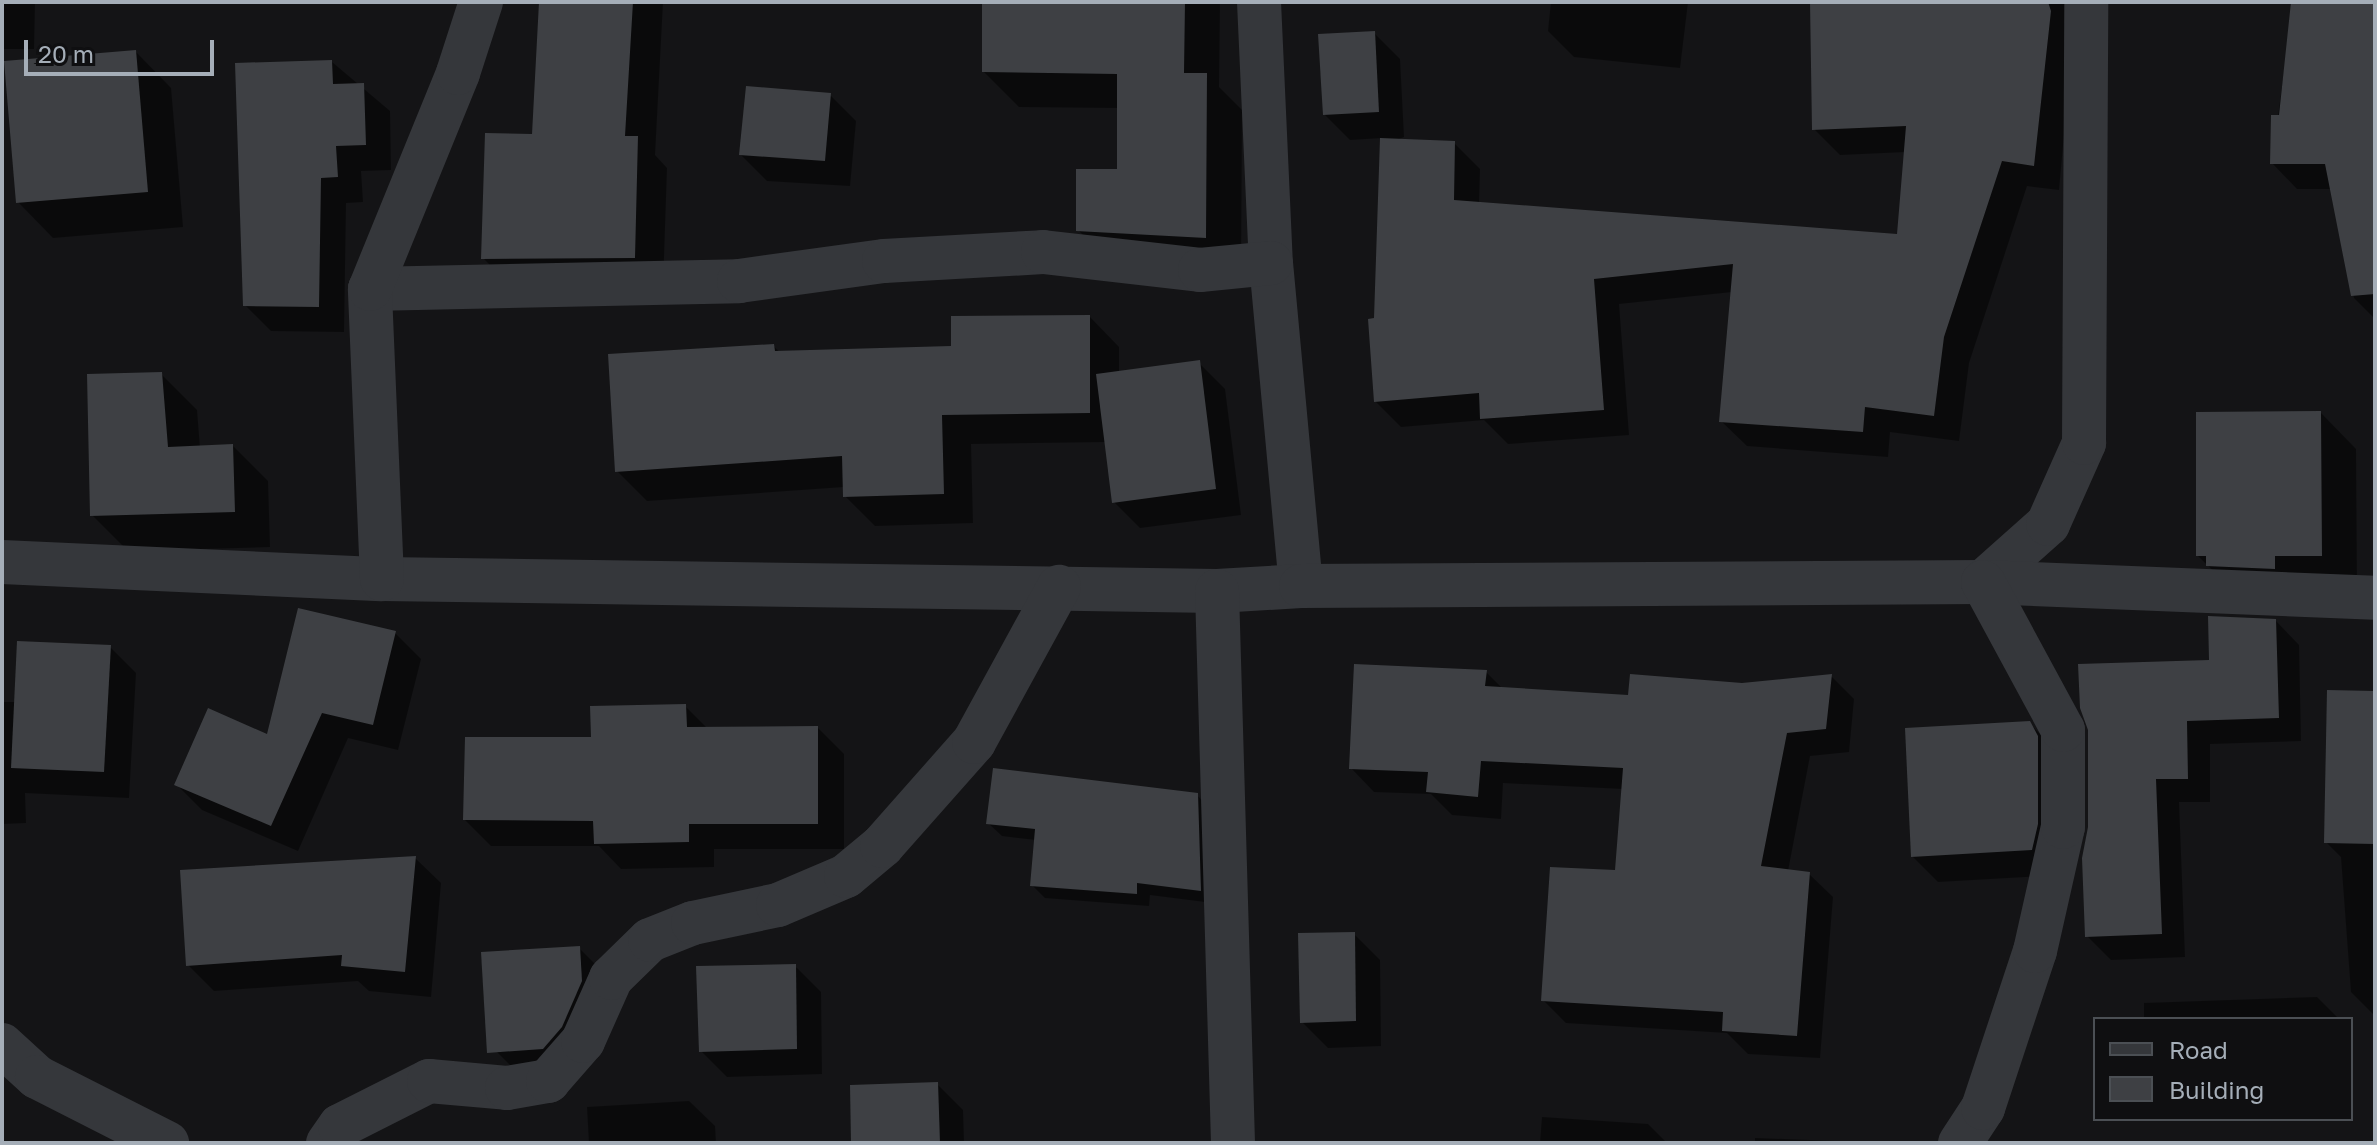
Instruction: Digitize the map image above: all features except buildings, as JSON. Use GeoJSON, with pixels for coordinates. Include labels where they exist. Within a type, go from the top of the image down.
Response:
{"type":"FeatureCollection","features":[{"type":"Feature","properties":{"kind":"street"},"geometry":{"type":"LineString","coordinates":[[382,579],[370,289],[458,73],[481,2]]}},
{"type":"Feature","properties":{"kind":"street"},"geometry":{"type":"LineString","coordinates":[[1259,2],[1271,263],[1301,586]]}},
{"type":"Feature","properties":{"kind":"street"},"geometry":{"type":"LineString","coordinates":[[1983,582],[2048,524],[2084,443],[2086,2]]}},
{"type":"Feature","properties":{"kind":"street"},"geometry":{"type":"LineString","coordinates":[[370,289],[739,281],[884,261],[1043,252],[1200,270],[1271,263]]}},
{"type":"Feature","properties":{"kind":"street"},"geometry":{"type":"LineString","coordinates":[[2,562],[382,579],[1217,591],[1301,586],[1983,582],[2375,598]]}},
{"type":"Feature","properties":{"kind":"street"},"geometry":{"type":"LineString","coordinates":[[1960,1143],[1983,1108],[2030,966],[2063,827],[2063,730],[1983,582]]}},
{"type":"Feature","properties":{"kind":"street"},"geometry":{"type":"LineString","coordinates":[[328,1143],[340,1126],[429,1081],[507,1088],[548,1081],[583,1041],[611,978],[650,940],[693,923],[778,905],[846,876],[882,846],[974,742],[1059,587]]}},
{"type":"Feature","properties":{"kind":"street"},"geometry":{"type":"LineString","coordinates":[[1217,591],[1233,1143]]}},
{"type":"Feature","properties":{"kind":"street"},"geometry":{"type":"LineString","coordinates":[[2,1045],[37,1077],[167,1143]]}}]}
